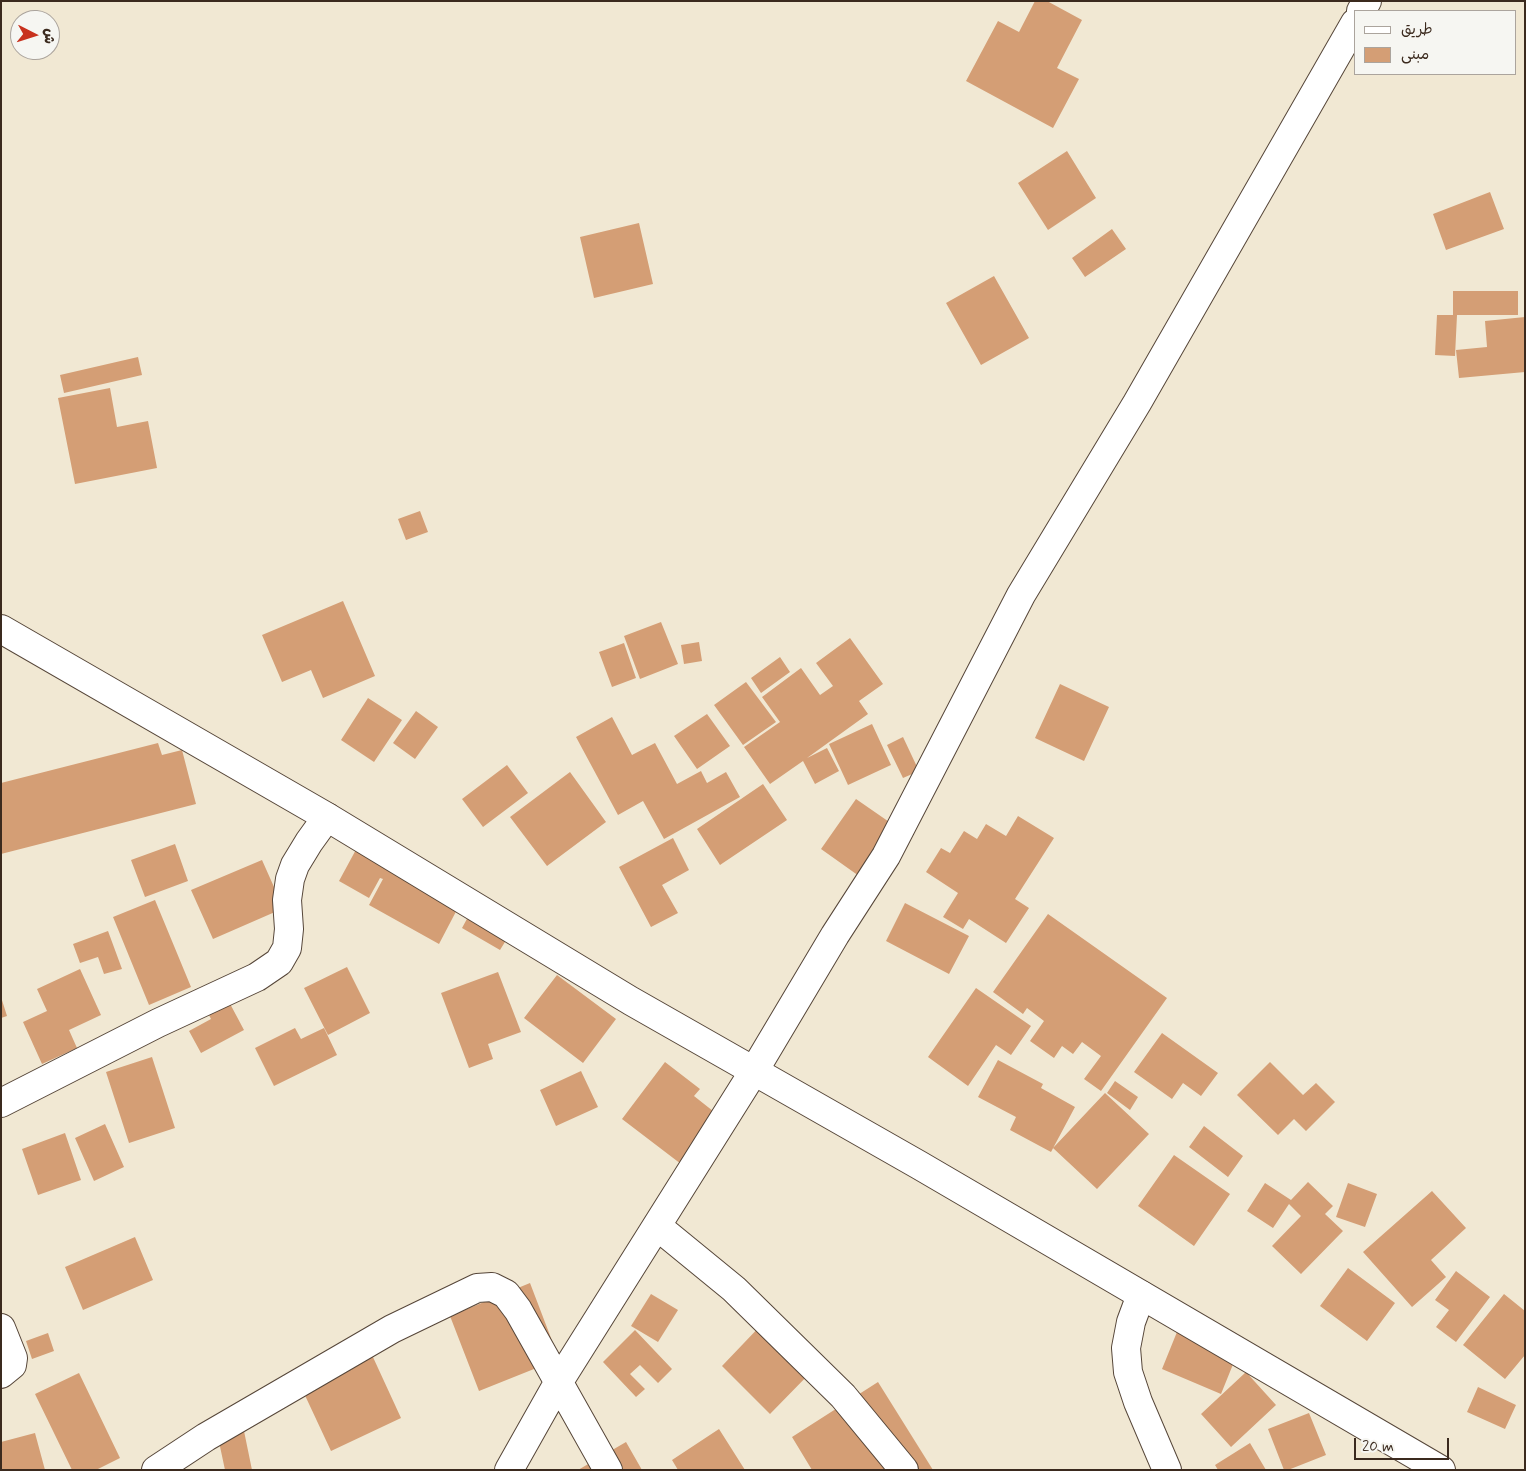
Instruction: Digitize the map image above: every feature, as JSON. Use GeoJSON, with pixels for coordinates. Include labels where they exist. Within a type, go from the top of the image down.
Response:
{"type":"FeatureCollection","features":[{"type":"Feature","properties":{"kind":"street"},"geometry":{"type":"LineString","coordinates":[[509,1470],[558,1383],[754,1071],[886,856],[1021,595],[1137,403],[1354,25]]}},
{"type":"Feature","properties":{"kind":"street"},"geometry":{"type":"LineString","coordinates":[[1,629],[327,817],[631,1001],[1441,1470]]}},
{"type":"Feature","properties":{"kind":"street"},"geometry":{"type":"LineString","coordinates":[[1,1103],[158,1023],[257,976],[279,962],[287,948],[289,929],[287,900],[290,879],[295,865],[327,817]]}},
{"type":"Feature","properties":{"kind":"street"},"geometry":{"type":"LineString","coordinates":[[657,1226],[734,1289],[815,1369],[842,1396],[904,1470]]}},
{"type":"Feature","properties":{"kind":"street"},"geometry":{"type":"LineString","coordinates":[[156,1470],[206,1437],[392,1329],[477,1288],[492,1286],[506,1294],[518,1310],[608,1470]]}},
{"type":"Feature","properties":{"kind":"street"},"geometry":{"type":"LineString","coordinates":[[1141,1295],[1131,1322],[1126,1348],[1128,1372],[1138,1402],[1167,1470]]}},
{"type":"Feature","properties":{"kind":"street"},"geometry":{"type":"LineString","coordinates":[[1,1328],[13,1358],[12,1365],[1,1374]]}},
{"type":"Feature","properties":{"kind":"building"},"geometry":{"type":"Polygon","coordinates":[[[1035,1],[1047,1],[1082,20],[1057,68],[1079,79],[1053,128],[966,81],[998,21],[1019,32],[1035,1]]]}},
{"type":"Feature","properties":{"kind":"building"},"geometry":{"type":"Polygon","coordinates":[[[1067,151],[1096,198],[1048,230],[1018,183],[1067,151]]]}},
{"type":"Feature","properties":{"kind":"building"},"geometry":{"type":"Polygon","coordinates":[[[1490,192],[1504,229],[1446,250],[1433,214],[1490,192]]]}},
{"type":"Feature","properties":{"kind":"building"},"geometry":{"type":"Polygon","coordinates":[[[639,223],[653,284],[594,298],[580,237],[639,223]]]}},
{"type":"Feature","properties":{"kind":"building"},"geometry":{"type":"Polygon","coordinates":[[[1112,229],[1126,249],[1085,277],[1072,258],[1112,229]]]}},
{"type":"Feature","properties":{"kind":"building"},"geometry":{"type":"Polygon","coordinates":[[[994,276],[1029,338],[981,365],[946,303],[994,276]]]}},
{"type":"Feature","properties":{"kind":"building"},"geometry":{"type":"Polygon","coordinates":[[[1453,291],[1518,291],[1518,315],[1457,315],[1455,356],[1435,355],[1437,315],[1453,315],[1453,291]]]}},
{"type":"Feature","properties":{"kind":"building"},"geometry":{"type":"Polygon","coordinates":[[[1525,317],[1525,372],[1459,378],[1456,350],[1487,347],[1485,321],[1525,317]]]}},
{"type":"Feature","properties":{"kind":"building"},"geometry":{"type":"Polygon","coordinates":[[[138,357],[142,375],[64,393],[60,375],[138,357]]]}},
{"type":"Feature","properties":{"kind":"building"},"geometry":{"type":"Polygon","coordinates":[[[110,388],[117,427],[148,421],[157,468],[75,484],[58,398],[110,388]]]}},
{"type":"Feature","properties":{"kind":"building"},"geometry":{"type":"Polygon","coordinates":[[[420,511],[428,532],[406,540],[398,519],[420,511]]]}},
{"type":"Feature","properties":{"kind":"building"},"geometry":{"type":"Polygon","coordinates":[[[343,601],[375,676],[323,698],[311,670],[282,682],[262,635],[343,601]]]}},
{"type":"Feature","properties":{"kind":"building"},"geometry":{"type":"Polygon","coordinates":[[[661,622],[678,664],[640,679],[624,636],[661,622]]]}},
{"type":"Feature","properties":{"kind":"building"},"geometry":{"type":"Polygon","coordinates":[[[850,638],[883,684],[859,701],[868,714],[807,758],[827,748],[839,771],[815,784],[803,761],[770,784],[744,747],[780,722],[762,697],[801,668],[820,695],[833,686],[816,663],[850,638]]]}},
{"type":"Feature","properties":{"kind":"building"},"geometry":{"type":"Polygon","coordinates":[[[699,642],[702,661],[684,664],[681,645],[699,642]]]}},
{"type":"Feature","properties":{"kind":"building"},"geometry":{"type":"Polygon","coordinates":[[[624,643],[636,678],[612,687],[599,652],[624,643]]]}},
{"type":"Feature","properties":{"kind":"building"},"geometry":{"type":"Polygon","coordinates":[[[780,657],[790,672],[761,693],[751,678],[780,657]]]}},
{"type":"Feature","properties":{"kind":"building"},"geometry":{"type":"Polygon","coordinates":[[[746,682],[776,722],[743,745],[714,705],[746,682]]]}},
{"type":"Feature","properties":{"kind":"building"},"geometry":{"type":"Polygon","coordinates":[[[1060,684],[1109,707],[1084,761],[1035,738],[1060,684]]]}},
{"type":"Feature","properties":{"kind":"building"},"geometry":{"type":"Polygon","coordinates":[[[368,698],[402,720],[374,762],[341,740],[368,698]]]}},
{"type":"Feature","properties":{"kind":"building"},"geometry":{"type":"Polygon","coordinates":[[[416,711],[438,727],[415,759],[393,743],[416,711]]]}},
{"type":"Feature","properties":{"kind":"building"},"geometry":{"type":"Polygon","coordinates":[[[707,714],[730,746],[697,769],[674,736],[707,714]]]}},
{"type":"Feature","properties":{"kind":"building"},"geometry":{"type":"Polygon","coordinates":[[[612,717],[632,755],[655,743],[677,784],[701,771],[707,783],[726,772],[740,797],[664,839],[643,801],[618,815],[576,737],[612,717]]]}},
{"type":"Feature","properties":{"kind":"building"},"geometry":{"type":"Polygon","coordinates":[[[872,724],[891,765],[848,785],[829,744],[872,724]]]}},
{"type":"Feature","properties":{"kind":"building"},"geometry":{"type":"Polygon","coordinates":[[[903,737],[919,771],[903,778],[887,745],[903,737]]]}},
{"type":"Feature","properties":{"kind":"building"},"geometry":{"type":"Polygon","coordinates":[[[158,743],[162,755],[182,750],[196,804],[1,854],[1,783],[158,743]]]}},
{"type":"Feature","properties":{"kind":"building"},"geometry":{"type":"Polygon","coordinates":[[[507,765],[528,793],[483,827],[462,799],[507,765]]]}},
{"type":"Feature","properties":{"kind":"building"},"geometry":{"type":"Polygon","coordinates":[[[570,772],[606,822],[547,866],[510,817],[570,772]]]}},
{"type":"Feature","properties":{"kind":"building"},"geometry":{"type":"Polygon","coordinates":[[[763,784],[787,820],[720,865],[697,829],[763,784]]]}},
{"type":"Feature","properties":{"kind":"building"},"geometry":{"type":"Polygon","coordinates":[[[856,799],[895,826],[859,876],[821,849],[856,799]]]}},
{"type":"Feature","properties":{"kind":"building"},"geometry":{"type":"Polygon","coordinates":[[[1018,816],[1054,838],[1015,899],[1029,908],[1006,943],[969,919],[963,929],[943,917],[958,893],[926,872],[941,848],[950,853],[964,831],[977,839],[986,824],[1006,836],[1018,816]]]}},
{"type":"Feature","properties":{"kind":"building"},"geometry":{"type":"Polygon","coordinates":[[[365,833],[461,902],[439,944],[369,905],[383,879],[380,878],[369,898],[339,881],[365,833]]]}},
{"type":"Feature","properties":{"kind":"building"},"geometry":{"type":"Polygon","coordinates":[[[673,838],[689,870],[662,885],[678,913],[651,927],[619,867],[673,838]]]}},
{"type":"Feature","properties":{"kind":"building"},"geometry":{"type":"Polygon","coordinates":[[[175,844],[188,881],[145,897],[131,860],[175,844]]]}},
{"type":"Feature","properties":{"kind":"building"},"geometry":{"type":"Polygon","coordinates":[[[262,860],[274,887],[282,884],[291,905],[213,939],[191,890],[262,860]]]}},
{"type":"Feature","properties":{"kind":"building"},"geometry":{"type":"Polygon","coordinates":[[[155,900],[191,987],[149,1005],[113,917],[155,900]]]}},
{"type":"Feature","properties":{"kind":"building"},"geometry":{"type":"Polygon","coordinates":[[[905,903],[969,936],[949,974],[886,941],[905,903]]]}},
{"type":"Feature","properties":{"kind":"building"},"geometry":{"type":"Polygon","coordinates":[[[474,906],[513,929],[500,950],[462,928],[474,906]]]}},
{"type":"Feature","properties":{"kind":"building"},"geometry":{"type":"Polygon","coordinates":[[[1048,914],[1167,998],[1101,1091],[1084,1079],[1101,1056],[1082,1042],[1073,1054],[1062,1046],[1054,1058],[1030,1041],[1044,1021],[1027,1008],[1023,1014],[993,992],[1048,914]]]}},
{"type":"Feature","properties":{"kind":"building"},"geometry":{"type":"Polygon","coordinates":[[[108,931],[122,969],[104,974],[98,957],[80,963],[73,944],[108,931]]]}},
{"type":"Feature","properties":{"kind":"building"},"geometry":{"type":"Polygon","coordinates":[[[347,967],[370,1013],[328,1035],[304,988],[347,967]]]}},
{"type":"Feature","properties":{"kind":"building"},"geometry":{"type":"Polygon","coordinates":[[[80,969],[101,1015],[69,1030],[77,1048],[42,1064],[23,1022],[47,1011],[37,989],[80,969]]]}},
{"type":"Feature","properties":{"kind":"building"},"geometry":{"type":"Polygon","coordinates":[[[498,972],[521,1032],[488,1044],[493,1059],[469,1068],[441,993],[498,972]]]}},
{"type":"Feature","properties":{"kind":"building"},"geometry":{"type":"Polygon","coordinates":[[[557,975],[616,1019],[583,1063],[524,1018],[557,975]]]}},
{"type":"Feature","properties":{"kind":"building"},"geometry":{"type":"Polygon","coordinates":[[[976,988],[1031,1026],[1011,1055],[996,1045],[968,1086],[928,1057],[976,988]]]}},
{"type":"Feature","properties":{"kind":"building"},"geometry":{"type":"Polygon","coordinates":[[[1,997],[7,1016],[1,1018],[1,997]]]}},
{"type":"Feature","properties":{"kind":"building"},"geometry":{"type":"Polygon","coordinates":[[[228,1000],[244,1030],[201,1053],[189,1031],[211,1019],[207,1011],[228,1000]]]}},
{"type":"Feature","properties":{"kind":"building"},"geometry":{"type":"Polygon","coordinates":[[[295,1028],[301,1039],[324,1028],[337,1055],[274,1086],[255,1048],[295,1028]]]}},
{"type":"Feature","properties":{"kind":"building"},"geometry":{"type":"Polygon","coordinates":[[[1162,1033],[1218,1073],[1201,1096],[1183,1083],[1172,1099],[1134,1072],[1162,1033]]]}},
{"type":"Feature","properties":{"kind":"building"},"geometry":{"type":"Polygon","coordinates":[[[152,1057],[175,1128],[129,1143],[106,1072],[152,1057]]]}},
{"type":"Feature","properties":{"kind":"building"},"geometry":{"type":"Polygon","coordinates":[[[998,1060],[1043,1084],[1041,1088],[1075,1107],[1051,1152],[1010,1130],[1016,1117],[978,1097],[998,1060]]]}},
{"type":"Feature","properties":{"kind":"building"},"geometry":{"type":"Polygon","coordinates":[[[665,1062],[700,1089],[694,1096],[718,1115],[681,1164],[622,1119],[665,1062]]]}},
{"type":"Feature","properties":{"kind":"building"},"geometry":{"type":"Polygon","coordinates":[[[1270,1062],[1303,1095],[1316,1083],[1335,1102],[1306,1131],[1294,1119],[1278,1135],[1237,1095],[1270,1062]]]}},
{"type":"Feature","properties":{"kind":"building"},"geometry":{"type":"Polygon","coordinates":[[[581,1071],[598,1107],[556,1126],[540,1090],[581,1071]]]}},
{"type":"Feature","properties":{"kind":"building"},"geometry":{"type":"Polygon","coordinates":[[[1115,1081],[1138,1097],[1130,1110],[1107,1093],[1115,1081]]]}},
{"type":"Feature","properties":{"kind":"building"},"geometry":{"type":"Polygon","coordinates":[[[1105,1093],[1149,1134],[1097,1189],[1053,1148],[1105,1093]]]}},
{"type":"Feature","properties":{"kind":"building"},"geometry":{"type":"Polygon","coordinates":[[[105,1124],[124,1167],[94,1181],[75,1138],[105,1124]]]}},
{"type":"Feature","properties":{"kind":"building"},"geometry":{"type":"Polygon","coordinates":[[[1204,1126],[1243,1156],[1228,1177],[1189,1147],[1204,1126]]]}},
{"type":"Feature","properties":{"kind":"building"},"geometry":{"type":"Polygon","coordinates":[[[65,1133],[81,1180],[38,1195],[22,1149],[65,1133]]]}},
{"type":"Feature","properties":{"kind":"building"},"geometry":{"type":"Polygon","coordinates":[[[1174,1155],[1230,1194],[1194,1246],[1138,1206],[1174,1155]]]}},
{"type":"Feature","properties":{"kind":"building"},"geometry":{"type":"Polygon","coordinates":[[[1308,1182],[1333,1206],[1325,1214],[1343,1231],[1301,1274],[1272,1246],[1301,1216],[1289,1204],[1273,1228],[1247,1211],[1265,1183],[1291,1200],[1308,1182]]]}},
{"type":"Feature","properties":{"kind":"building"},"geometry":{"type":"Polygon","coordinates":[[[1348,1183],[1377,1194],[1365,1227],[1336,1217],[1348,1183]]]}},
{"type":"Feature","properties":{"kind":"building"},"geometry":{"type":"Polygon","coordinates":[[[1432,1191],[1466,1228],[1431,1260],[1446,1277],[1412,1307],[1363,1252],[1432,1191]]]}},
{"type":"Feature","properties":{"kind":"building"},"geometry":{"type":"Polygon","coordinates":[[[135,1237],[153,1280],[83,1310],[65,1267],[135,1237]]]}},
{"type":"Feature","properties":{"kind":"building"},"geometry":{"type":"Polygon","coordinates":[[[1348,1268],[1395,1303],[1367,1341],[1320,1306],[1348,1268]]]}},
{"type":"Feature","properties":{"kind":"building"},"geometry":{"type":"Polygon","coordinates":[[[1456,1271],[1490,1297],[1456,1342],[1436,1327],[1449,1310],[1435,1300],[1456,1271]]]}},
{"type":"Feature","properties":{"kind":"building"},"geometry":{"type":"Polygon","coordinates":[[[530,1283],[559,1359],[479,1391],[450,1316],[530,1283]]]}},
{"type":"Feature","properties":{"kind":"building"},"geometry":{"type":"Polygon","coordinates":[[[651,1294],[678,1310],[658,1342],[631,1326],[651,1294]]]}},
{"type":"Feature","properties":{"kind":"building"},"geometry":{"type":"Polygon","coordinates":[[[1504,1294],[1525,1311],[1525,1355],[1505,1379],[1463,1345],[1504,1294]]]}},
{"type":"Feature","properties":{"kind":"building"},"geometry":{"type":"Polygon","coordinates":[[[764,1322],[813,1370],[770,1414],[722,1366],[764,1322]]]}},
{"type":"Feature","properties":{"kind":"building"},"geometry":{"type":"Polygon","coordinates":[[[1179,1327],[1238,1352],[1221,1394],[1162,1369],[1179,1327]]]}},
{"type":"Feature","properties":{"kind":"building"},"geometry":{"type":"Polygon","coordinates":[[[635,1330],[672,1369],[658,1383],[640,1365],[630,1374],[645,1389],[636,1397],[603,1362],[635,1330]]]}},
{"type":"Feature","properties":{"kind":"building"},"geometry":{"type":"Polygon","coordinates":[[[48,1333],[54,1351],[32,1359],[26,1341],[48,1333]]]}},
{"type":"Feature","properties":{"kind":"building"},"geometry":{"type":"Polygon","coordinates":[[[372,1355],[401,1418],[331,1451],[302,1389],[372,1355]]]}},
{"type":"Feature","properties":{"kind":"building"},"geometry":{"type":"Polygon","coordinates":[[[1246,1372],[1276,1405],[1231,1447],[1201,1414],[1246,1372]]]}},
{"type":"Feature","properties":{"kind":"building"},"geometry":{"type":"Polygon","coordinates":[[[79,1373],[120,1458],[96,1470],[72,1470],[35,1394],[79,1373]]]}},
{"type":"Feature","properties":{"kind":"building"},"geometry":{"type":"Polygon","coordinates":[[[878,1382],[933,1470],[812,1470],[792,1437],[878,1382]]]}},
{"type":"Feature","properties":{"kind":"building"},"geometry":{"type":"Polygon","coordinates":[[[1478,1387],[1516,1405],[1505,1429],[1467,1412],[1478,1387]]]}},
{"type":"Feature","properties":{"kind":"building"},"geometry":{"type":"Polygon","coordinates":[[[1309,1413],[1326,1455],[1284,1470],[1268,1429],[1309,1413]]]}},
{"type":"Feature","properties":{"kind":"building"},"geometry":{"type":"Polygon","coordinates":[[[719,1429],[745,1470],[678,1470],[672,1460],[719,1429]]]}},
{"type":"Feature","properties":{"kind":"building"},"geometry":{"type":"Polygon","coordinates":[[[244,1431],[252,1470],[225,1470],[218,1437],[244,1431]]]}},
{"type":"Feature","properties":{"kind":"building"},"geometry":{"type":"Polygon","coordinates":[[[35,1433],[45,1470],[1,1470],[1,1442],[35,1433]]]}},
{"type":"Feature","properties":{"kind":"building"},"geometry":{"type":"Polygon","coordinates":[[[626,1442],[642,1470],[578,1470],[626,1442]]]}},
{"type":"Feature","properties":{"kind":"building"},"geometry":{"type":"Polygon","coordinates":[[[1250,1443],[1266,1470],[1218,1470],[1215,1465],[1250,1443]]]}}]}
